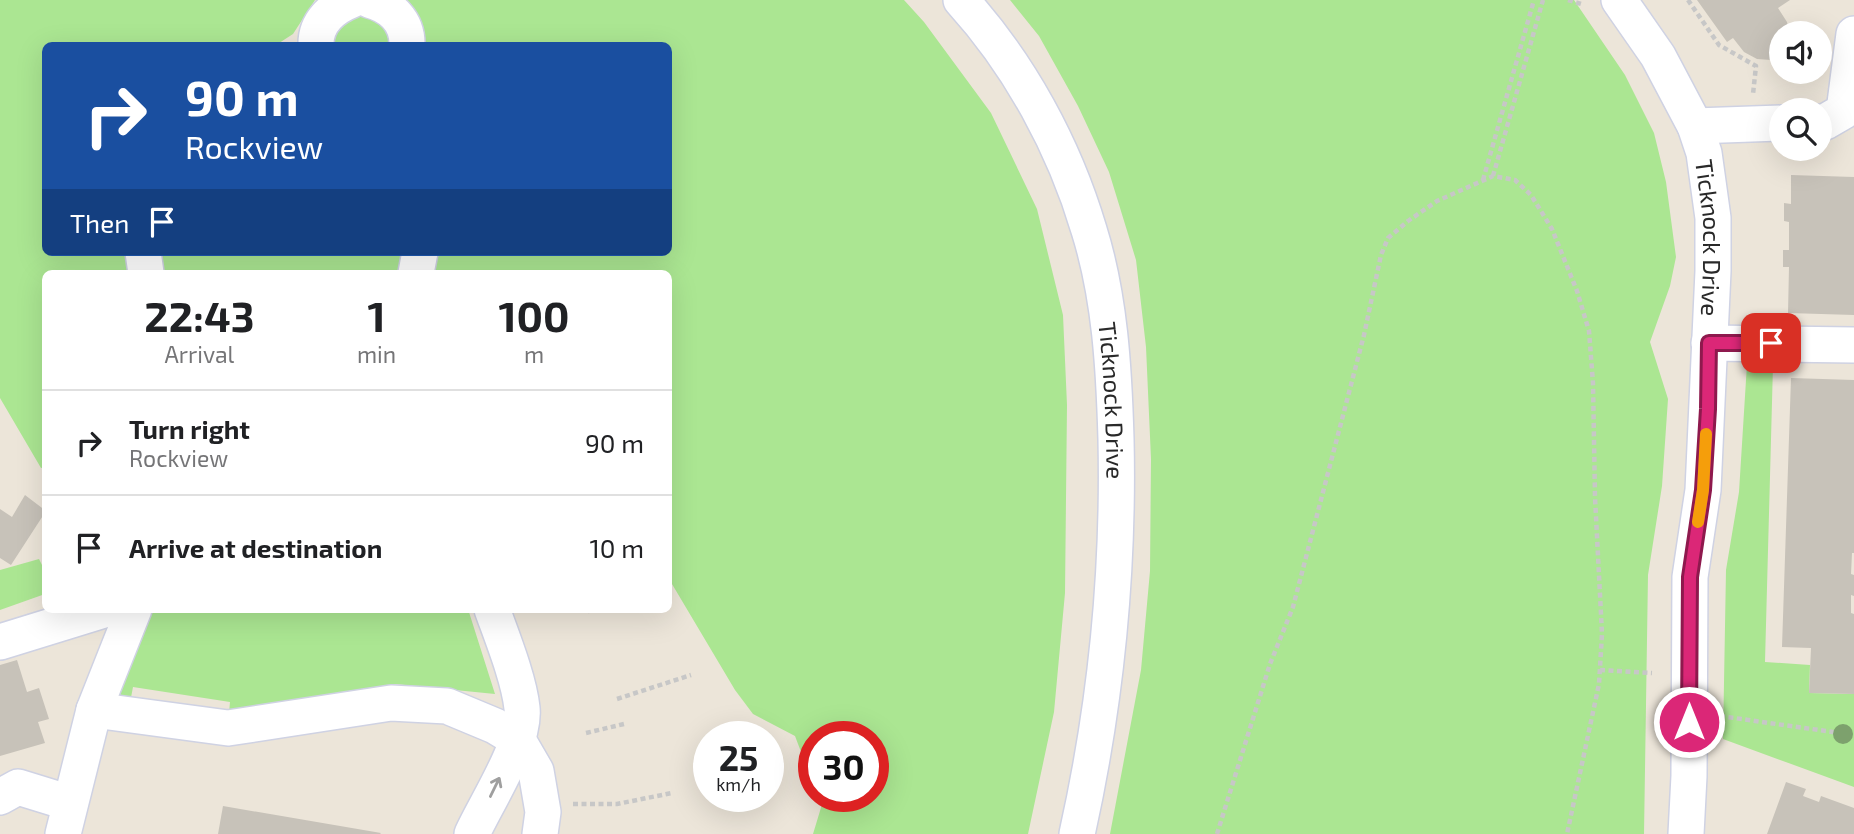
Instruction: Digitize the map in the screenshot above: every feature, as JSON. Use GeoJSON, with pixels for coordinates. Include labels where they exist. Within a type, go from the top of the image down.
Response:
{"type":"FeatureCollection","features":[{"type":"Feature","properties":{"kind":"street"},"geometry":{"type":"LineString","coordinates":[[317,42],[320,26],[328,14],[339,5],[352,0]]}},
{"type":"Feature","properties":{"kind":"street"},"geometry":{"type":"LineString","coordinates":[[369,0],[394,12],[403,25],[406,42]]}},
{"type":"Feature","properties":{"kind":"street","name":"Ticknock Drive"},"geometry":{"type":"LineString","coordinates":[[961,0],[1022,80],[1060,154],[1090,231],[1108,316],[1115,413],[1115,561],[1106,674],[1077,834]]}},
{"type":"Feature","properties":{"kind":"street","name":"Ticknock Drive"},"geometry":{"type":"LineString","coordinates":[[1619,0],[1658,56],[1695,126],[1704,153],[1713,218],[1703,490],[1690,577],[1686,834]]}},
{"type":"Feature","properties":{"kind":"street"},"geometry":{"type":"LineString","coordinates":[[1832,118],[1844,111],[1854,34]]}},
{"type":"Feature","properties":{"kind":"street"},"geometry":{"type":"LineString","coordinates":[[1695,126],[1769,123]]}},
{"type":"Feature","properties":{"kind":"street"},"geometry":{"type":"LineString","coordinates":[[1709,343],[1854,345]]}},
{"type":"Feature","properties":{"kind":"street"},"geometry":{"type":"LineString","coordinates":[[0,642],[111,613]]}},
{"type":"Feature","properties":{"kind":"street"},"geometry":{"type":"LineString","coordinates":[[0,797],[18,787],[67,819],[121,613]]}},
{"type":"Feature","properties":{"kind":"street"},"geometry":{"type":"LineString","coordinates":[[472,834],[518,740],[522,709],[493,613]]}},
{"type":"Feature","properties":{"kind":"street"},"geometry":{"type":"LineString","coordinates":[[94,710],[228,728],[391,703],[431,704],[461,711],[518,740],[536,771],[542,812],[540,834]]}},
{"type":"Feature","properties":{"kind":"path"},"geometry":{"type":"LineString","coordinates":[[1483,180],[1534,0]]}},
{"type":"Feature","properties":{"kind":"path"},"geometry":{"type":"LineString","coordinates":[[1493,176],[1543,0]]}},
{"type":"Feature","properties":{"kind":"path"},"geometry":{"type":"LineString","coordinates":[[1568,0],[1581,4]]}},
{"type":"Feature","properties":{"kind":"path"},"geometry":{"type":"LineString","coordinates":[[1688,0],[1719,45],[1756,66],[1752,98]]}},
{"type":"Feature","properties":{"kind":"path"},"geometry":{"type":"LineString","coordinates":[[1217,834],[1270,664],[1293,607],[1364,335],[1381,255],[1388,238],[1437,201],[1493,176],[1515,180],[1531,195],[1552,229],[1577,291],[1589,331],[1600,583],[1600,670],[1567,834]]}},
{"type":"Feature","properties":{"kind":"path"},"geometry":{"type":"LineString","coordinates":[[1600,670],[1652,673]]}},
{"type":"Feature","properties":{"kind":"path"},"geometry":{"type":"LineString","coordinates":[[617,699],[691,675]]}},
{"type":"Feature","properties":{"kind":"path"},"geometry":{"type":"LineString","coordinates":[[1716,716],[1854,735]]}},
{"type":"Feature","properties":{"kind":"path"},"geometry":{"type":"LineString","coordinates":[[586,733],[624,724]]}},
{"type":"Feature","properties":{"kind":"path"},"geometry":{"type":"LineString","coordinates":[[540,793],[563,804],[617,804],[672,793]]}},
{"type":"Feature","properties":{"kind":"green space"},"geometry":{"type":"Polygon","coordinates":[[[0,0],[315,0],[293,34],[281,42],[42,42],[42,256],[129,256],[133,270],[42,270],[42,468],[0,398],[0,0]]]}},
{"type":"Feature","properties":{"kind":"green space"},"geometry":{"type":"Polygon","coordinates":[[[406,0],[904,0],[924,22],[991,113],[1037,209],[1063,315],[1067,405],[1065,593],[1054,712],[1028,834],[813,834],[820,812],[889,812],[889,721],[798,721],[798,744],[795,736],[784,730],[784,721],[766,721],[753,714],[735,690],[672,584],[672,270],[432,270],[435,256],[672,256],[672,42],[417,42],[406,0]]]}},
{"type":"Feature","properties":{"kind":"green space"},"geometry":{"type":"Polygon","coordinates":[[[1010,0],[1574,0],[1625,75],[1654,133],[1666,182],[1676,257],[1670,286],[1650,342],[1668,399],[1662,486],[1648,575],[1644,834],[1110,834],[1141,670],[1150,571],[1151,459],[1146,347],[1136,260],[1109,172],[1078,106],[1039,36],[1010,0]]]}},
{"type":"Feature","properties":{"kind":"green space"},"geometry":{"type":"Polygon","coordinates":[[[372,12],[394,42],[332,42],[341,20],[372,12]]]}},
{"type":"Feature","properties":{"kind":"green space"},"geometry":{"type":"Polygon","coordinates":[[[156,256],[403,256],[401,270],[159,270],[156,256]]]}},
{"type":"Feature","properties":{"kind":"green space"},"geometry":{"type":"Polygon","coordinates":[[[1747,364],[1773,365],[1765,662],[1810,665],[1809,693],[1854,694],[1854,787],[1723,739],[1726,570],[1739,492],[1747,364]]]}},
{"type":"Feature","properties":{"kind":"green space"},"geometry":{"type":"Polygon","coordinates":[[[39,559],[42,565],[42,595],[0,610],[0,570],[39,559]]]}},
{"type":"Feature","properties":{"kind":"green space"},"geometry":{"type":"Polygon","coordinates":[[[145,613],[469,613],[495,694],[395,684],[229,713],[230,702],[133,687],[129,708],[114,695],[145,613]]]}},
{"type":"Feature","properties":{"kind":"building"},"geometry":{"type":"Polygon","coordinates":[[[1697,0],[1790,0],[1778,8],[1786,21],[1769,21],[1769,60],[1757,59],[1744,52],[1733,38],[1727,42],[1697,0]]]}},
{"type":"Feature","properties":{"kind":"building"},"geometry":{"type":"Polygon","coordinates":[[[1791,175],[1854,177],[1854,315],[1788,313],[1789,267],[1783,267],[1783,250],[1789,250],[1789,222],[1784,221],[1784,203],[1791,204],[1791,175]]]}},
{"type":"Feature","properties":{"kind":"building"},"geometry":{"type":"Polygon","coordinates":[[[1791,378],[1854,380],[1854,553],[1851,574],[1854,575],[1854,596],[1851,595],[1851,613],[1854,614],[1854,694],[1809,693],[1811,648],[1782,647],[1791,378]]]}},
{"type":"Feature","properties":{"kind":"building"},"geometry":{"type":"Polygon","coordinates":[[[25,495],[42,508],[42,517],[11,565],[0,558],[0,509],[12,517],[25,495]]]}},
{"type":"Feature","properties":{"kind":"building"},"geometry":{"type":"Polygon","coordinates":[[[17,660],[27,692],[39,688],[49,719],[38,722],[45,743],[0,756],[0,665],[17,660]]]}},
{"type":"Feature","properties":{"kind":"building"},"geometry":{"type":"Polygon","coordinates":[[[1786,782],[1806,789],[1803,796],[1819,802],[1821,796],[1854,808],[1854,834],[1767,834],[1786,782]]]}},
{"type":"Feature","properties":{"kind":"building"},"geometry":{"type":"Polygon","coordinates":[[[223,806],[381,833],[218,834],[223,806]]]}},
{"type":"Feature","properties":{"kind":"slow traffic"},"geometry":{"type":"LineString","coordinates":[[1698,522],[1706,434]]}},
{"type":"Feature","properties":{"kind":"route"},"geometry":{"type":"LineString","coordinates":[[1689,722],[1690,577],[1703,490],[1709,343],[1771,343]]}}]}
